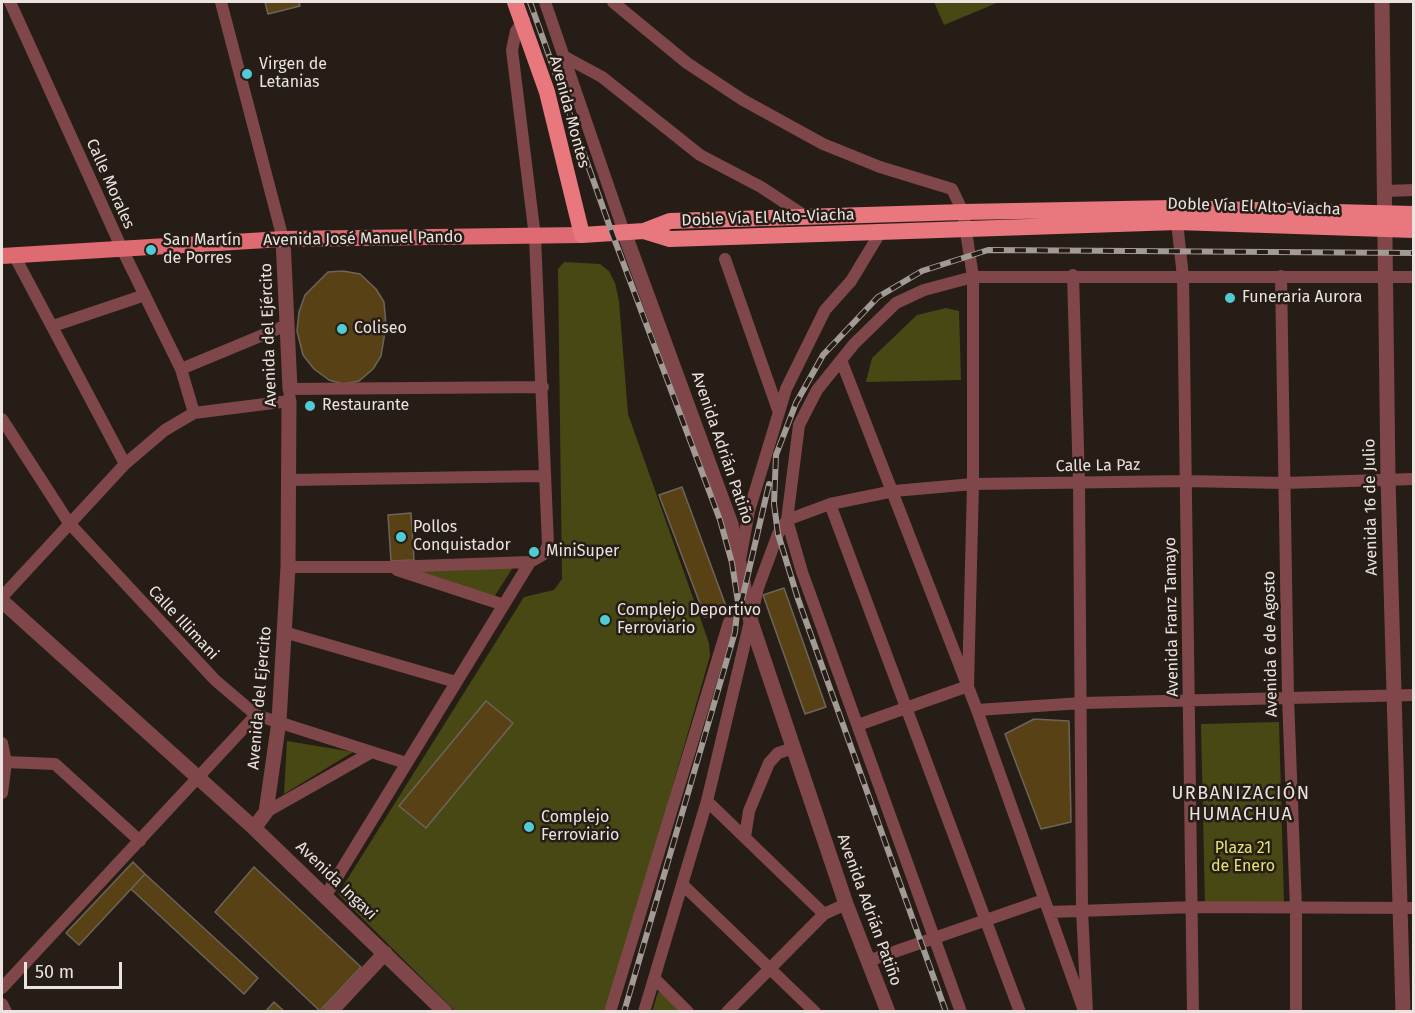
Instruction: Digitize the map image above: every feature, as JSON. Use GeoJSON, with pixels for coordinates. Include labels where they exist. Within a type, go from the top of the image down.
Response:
{"type":"FeatureCollection","features":[{"type":"Feature","properties":{"kind":"highway","name":"Avenida Montes"},"geometry":{"type":"LineString","coordinates":[[515,2],[524,20],[547,92],[582,234]]}},
{"type":"Feature","properties":{"kind":"highway","name":"Doble Vía El Alto-Viacha"},"geometry":{"type":"LineString","coordinates":[[644,231],[670,239],[880,233],[964,220],[1174,208],[1384,221],[1413,230]]}},
{"type":"Feature","properties":{"kind":"highway","name":"Doble Vía El Alto-Viacha"},"geometry":{"type":"LineString","coordinates":[[644,231],[670,221],[805,216],[1177,222],[1384,221],[1413,214]]}},
{"type":"Feature","properties":{"kind":"highway"},"geometry":{"type":"LineString","coordinates":[[582,234],[644,231]]}},
{"type":"Feature","properties":{"kind":"main road","name":"Avenida José Manuel Pando"},"geometry":{"type":"LineString","coordinates":[[8,255],[283,239],[535,237],[582,234]]}},
{"type":"Feature","properties":{"kind":"street","name":"Calle Morales"},"geometry":{"type":"LineString","coordinates":[[10,2],[122,249],[181,369],[194,413]]}},
{"type":"Feature","properties":{"kind":"street","name":"Avenida del Ejército"},"geometry":{"type":"LineString","coordinates":[[221,2],[283,239],[290,395],[288,567]]}},
{"type":"Feature","properties":{"kind":"street","name":"Avenida Adrián Patiño"},"geometry":{"type":"LineString","coordinates":[[545,2],[624,232],[731,524],[751,622],[846,904],[888,1011]]}},
{"type":"Feature","properties":{"kind":"street"},"geometry":{"type":"LineString","coordinates":[[613,2],[687,63],[743,100],[823,144],[880,167],[952,189],[964,220],[973,277],[973,484],[968,686]]}},
{"type":"Feature","properties":{"kind":"street","name":"Avenida 16 de Julio"},"geometry":{"type":"LineString","coordinates":[[1382,2],[1388,479],[1394,695],[1407,908],[1403,1011]]}},
{"type":"Feature","properties":{"kind":"street"},"geometry":{"type":"LineString","coordinates":[[288,567],[389,567],[530,562],[544,554],[548,545],[535,237],[512,50],[516,31],[524,20]]}},
{"type":"Feature","properties":{"kind":"street"},"geometry":{"type":"LineString","coordinates":[[565,57],[602,77],[700,155],[761,187],[805,216]]}},
{"type":"Feature","properties":{"kind":"street"},"geometry":{"type":"LineString","coordinates":[[1386,190],[1413,190]]}},
{"type":"Feature","properties":{"kind":"street","name":"Avenida Franz Tamayo"},"geometry":{"type":"LineString","coordinates":[[1177,222],[1183,277],[1193,1011]]}},
{"type":"Feature","properties":{"kind":"street"},"geometry":{"type":"LineString","coordinates":[[739,564],[749,511],[786,389],[825,310],[851,281],[880,233]]}},
{"type":"Feature","properties":{"kind":"street"},"geometry":{"type":"LineString","coordinates":[[8,255],[53,326],[125,464]]}},
{"type":"Feature","properties":{"kind":"street"},"geometry":{"type":"LineString","coordinates":[[725,259],[778,410]]}},
{"type":"Feature","properties":{"kind":"street"},"geometry":{"type":"LineString","coordinates":[[1073,275],[1079,483],[1082,909],[1085,1011]]}},
{"type":"Feature","properties":{"kind":"street"},"geometry":{"type":"LineString","coordinates":[[961,1011],[933,939],[802,572],[787,520],[799,425],[818,390],[874,322],[896,303],[924,290],[973,277],[1073,275],[1413,277]]}},
{"type":"Feature","properties":{"kind":"street","name":"Avenida 6 de Agosto"},"geometry":{"type":"LineString","coordinates":[[1281,276],[1288,697],[1296,908],[1296,1011]]}},
{"type":"Feature","properties":{"kind":"street"},"geometry":{"type":"LineString","coordinates":[[53,326],[145,295]]}},
{"type":"Feature","properties":{"kind":"street"},"geometry":{"type":"LineString","coordinates":[[181,369],[286,325]]}},
{"type":"Feature","properties":{"kind":"street"},"geometry":{"type":"LineString","coordinates":[[841,360],[894,491],[977,710],[1085,1011]]}},
{"type":"Feature","properties":{"kind":"street"},"geometry":{"type":"LineString","coordinates":[[2,597],[125,464],[165,430],[194,413],[290,395],[543,387]]}},
{"type":"Feature","properties":{"kind":"street","name":"Calle Illimani"},"geometry":{"type":"LineString","coordinates":[[2,419],[69,523],[214,680],[256,715],[406,763]]}},
{"type":"Feature","properties":{"kind":"street"},"geometry":{"type":"LineString","coordinates":[[289,480],[544,476]]}},
{"type":"Feature","properties":{"kind":"street","name":"Calle La Paz"},"geometry":{"type":"LineString","coordinates":[[787,520],[830,504],[894,491],[973,484],[1284,483],[1413,479]]}},
{"type":"Feature","properties":{"kind":"street"},"geometry":{"type":"LineString","coordinates":[[830,504],[1020,1011]]}},
{"type":"Feature","properties":{"kind":"street"},"geometry":{"type":"LineString","coordinates":[[644,1011],[707,801],[758,588],[778,534],[787,520]]}},
{"type":"Feature","properties":{"kind":"street"},"geometry":{"type":"LineString","coordinates":[[326,895],[530,562]]}},
{"type":"Feature","properties":{"kind":"street","name":"Avenida del Ejercito"},"geometry":{"type":"LineString","coordinates":[[254,828],[266,812],[279,721],[288,567]]}},
{"type":"Feature","properties":{"kind":"street"},"geometry":{"type":"LineString","coordinates":[[389,567],[504,605]]}},
{"type":"Feature","properties":{"kind":"street","name":"Avenida Ingavi"},"geometry":{"type":"LineString","coordinates":[[2,601],[254,828],[445,1011]]}},
{"type":"Feature","properties":{"kind":"street"},"geometry":{"type":"LineString","coordinates":[[610,1011],[729,622]]}},
{"type":"Feature","properties":{"kind":"street"},"geometry":{"type":"LineString","coordinates":[[284,632],[456,682]]}},
{"type":"Feature","properties":{"kind":"street"},"geometry":{"type":"LineString","coordinates":[[858,724],[968,686]]}},
{"type":"Feature","properties":{"kind":"street"},"geometry":{"type":"LineString","coordinates":[[977,710],[1082,703],[1413,694]]}},
{"type":"Feature","properties":{"kind":"street"},"geometry":{"type":"LineString","coordinates":[[2,988],[256,715]]}},
{"type":"Feature","properties":{"kind":"street"},"geometry":{"type":"LineString","coordinates":[[2,744],[6,762],[2,793]]}},
{"type":"Feature","properties":{"kind":"street"},"geometry":{"type":"LineString","coordinates":[[745,837],[749,811],[769,763],[778,753],[794,748]]}},
{"type":"Feature","properties":{"kind":"street"},"geometry":{"type":"LineString","coordinates":[[266,812],[372,752]]}},
{"type":"Feature","properties":{"kind":"street"},"geometry":{"type":"LineString","coordinates":[[6,762],[55,764],[140,841]]}},
{"type":"Feature","properties":{"kind":"street"},"geometry":{"type":"LineString","coordinates":[[707,801],[824,914]]}},
{"type":"Feature","properties":{"kind":"street"},"geometry":{"type":"LineString","coordinates":[[683,885],[815,1011]]}},
{"type":"Feature","properties":{"kind":"street"},"geometry":{"type":"LineString","coordinates":[[868,961],[1044,900]]}},
{"type":"Feature","properties":{"kind":"street"},"geometry":{"type":"LineString","coordinates":[[727,1011],[824,914],[846,904]]}},
{"type":"Feature","properties":{"kind":"street"},"geometry":{"type":"LineString","coordinates":[[1050,912],[1082,909],[1193,907],[1407,908]]}},
{"type":"Feature","properties":{"kind":"street"},"geometry":{"type":"LineString","coordinates":[[330,1011],[385,953]]}},
{"type":"Feature","properties":{"kind":"street"},"geometry":{"type":"LineString","coordinates":[[654,978],[688,1011]]}},
{"type":"Feature","properties":{"kind":"street"},"geometry":{"type":"LineString","coordinates":[[2,1004],[6,1011]]}},
{"type":"Feature","properties":{"kind":"green space"},"geometry":{"type":"Polygon","coordinates":[[[934,2],[999,2],[944,25],[934,2]]]}},
{"type":"Feature","properties":{"kind":"green space","name":"Complejo Deportivo Ferroviario"},"geometry":{"type":"Polygon","coordinates":[[[564,262],[600,264],[609,271],[615,283],[619,301],[628,414],[709,643],[710,656],[608,1011],[455,1011],[338,894],[524,597],[554,590],[562,579],[558,269],[564,262]]]}},
{"type":"Feature","properties":{"kind":"green space"},"geometry":{"type":"Polygon","coordinates":[[[946,308],[959,311],[961,380],[866,382],[872,358],[917,315],[946,308]]]}},
{"type":"Feature","properties":{"kind":"green space"},"geometry":{"type":"Polygon","coordinates":[[[514,566],[494,597],[409,571],[514,566]]]}},
{"type":"Feature","properties":{"kind":"green space","name":"Plaza 21 de Enero"},"geometry":{"type":"Polygon","coordinates":[[[1279,722],[1284,903],[1205,906],[1201,724],[1279,722]]]}},
{"type":"Feature","properties":{"kind":"green space"},"geometry":{"type":"Polygon","coordinates":[[[287,741],[353,752],[284,794],[287,741]]]}},
{"type":"Feature","properties":{"kind":"green space"},"geometry":{"type":"Polygon","coordinates":[[[658,992],[666,995],[681,1012],[652,1012],[658,992]]]}},
{"type":"Feature","properties":{"kind":"building"},"geometry":{"type":"Polygon","coordinates":[[[265,2],[299,2],[300,6],[268,14],[265,2]]]}},
{"type":"Feature","properties":{"kind":"building","name":"Coliseo"},"geometry":{"type":"Polygon","coordinates":[[[343,271],[360,274],[376,289],[384,302],[386,326],[381,356],[373,369],[359,381],[343,384],[329,380],[314,369],[303,355],[297,331],[299,312],[305,295],[328,272],[343,271]]]}},
{"type":"Feature","properties":{"kind":"building"},"geometry":{"type":"Polygon","coordinates":[[[682,487],[727,609],[705,617],[659,495],[682,487]]]}},
{"type":"Feature","properties":{"kind":"building","name":"Pollos Conquistador"},"geometry":{"type":"Polygon","coordinates":[[[411,513],[414,560],[391,561],[388,515],[411,513]]]}},
{"type":"Feature","properties":{"kind":"building"},"geometry":{"type":"Polygon","coordinates":[[[784,588],[826,707],[805,714],[763,595],[784,588]]]}},
{"type":"Feature","properties":{"kind":"building"},"geometry":{"type":"Polygon","coordinates":[[[486,701],[513,723],[426,828],[399,806],[486,701]]]}},
{"type":"Feature","properties":{"kind":"building"},"geometry":{"type":"Polygon","coordinates":[[[1034,719],[1069,721],[1071,822],[1041,829],[1005,734],[1034,719]]]}},
{"type":"Feature","properties":{"kind":"building"},"geometry":{"type":"Polygon","coordinates":[[[133,862],[145,874],[79,945],[66,933],[133,862]]]}},
{"type":"Feature","properties":{"kind":"building"},"geometry":{"type":"Polygon","coordinates":[[[254,867],[361,967],[320,1011],[215,912],[254,867]]]}},
{"type":"Feature","properties":{"kind":"building"},"geometry":{"type":"Polygon","coordinates":[[[145,874],[258,978],[244,994],[131,889],[145,874]]]}},
{"type":"Feature","properties":{"kind":"building"},"geometry":{"type":"Polygon","coordinates":[[[274,1002],[285,1012],[265,1012],[274,1002]]]}},
{"type":"Feature","properties":{"kind":"railway"},"geometry":{"type":"LineString","coordinates":[[530,2],[612,233],[720,520],[732,563],[738,602],[735,632],[624,1012]]}},
{"type":"Feature","properties":{"kind":"railway"},"geometry":{"type":"LineString","coordinates":[[946,1012],[798,599],[778,534],[774,504],[776,455],[796,403],[823,355],[878,297],[922,271],[988,250],[1414,253]]}},
{"type":"Feature","properties":{"kind":"railway"},"geometry":{"type":"LineString","coordinates":[[741,604],[769,484]]}},
{"type":"Feature","properties":{"kind":"place","name":"Virgen de Letanias"},"geometry":{"type":"Point","coordinates":[247,74]}},
{"type":"Feature","properties":{"kind":"place","name":"San Martín de Porres"},"geometry":{"type":"Point","coordinates":[151,250]}},
{"type":"Feature","properties":{"kind":"place","name":"Funeraria Aurora"},"geometry":{"type":"Point","coordinates":[1230,298]}},
{"type":"Feature","properties":{"kind":"place","name":"Coliseo"},"geometry":{"type":"Point","coordinates":[342,329]}},
{"type":"Feature","properties":{"kind":"place","name":"Restaurante"},"geometry":{"type":"Point","coordinates":[310,406]}},
{"type":"Feature","properties":{"kind":"place","name":"Pollos Conquistador"},"geometry":{"type":"Point","coordinates":[401,537]}},
{"type":"Feature","properties":{"kind":"place","name":"MiniSuper"},"geometry":{"type":"Point","coordinates":[534,552]}},
{"type":"Feature","properties":{"kind":"place","name":"Complejo Deportivo Ferroviario"},"geometry":{"type":"Point","coordinates":[605,620]}},
{"type":"Feature","properties":{"kind":"place","name":"Complejo Ferroviario"},"geometry":{"type":"Point","coordinates":[529,827]}},
{"type":"Feature","properties":{"kind":"district","name":"URBANIZACIÓN HUMACHUA"},"geometry":{"type":"Point","coordinates":[1241,804]}}]}
